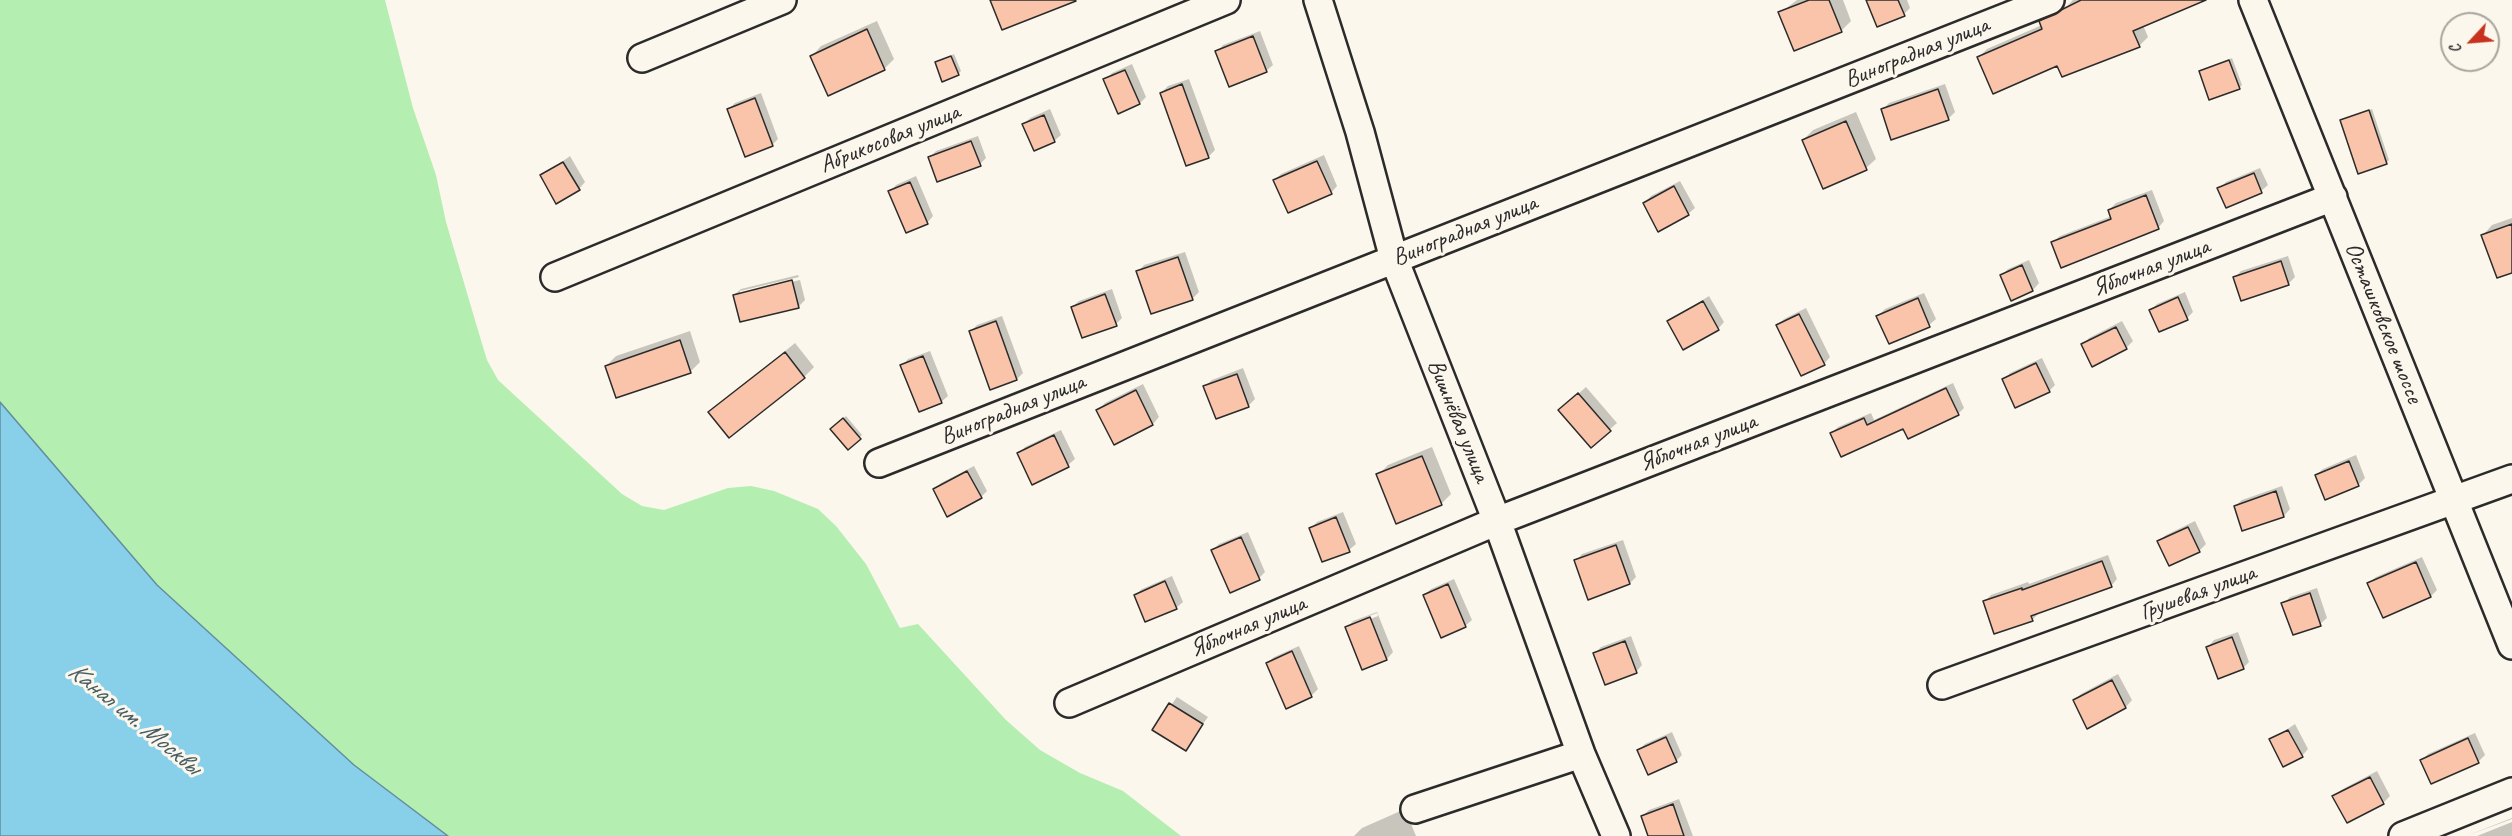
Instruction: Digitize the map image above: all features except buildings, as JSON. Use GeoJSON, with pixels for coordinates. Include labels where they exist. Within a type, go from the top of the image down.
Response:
{"type":"FeatureCollection","features":[{"type":"Feature","properties":{"kind":"street"},"geometry":{"type":"LineString","coordinates":[[642,58],[782,0]]}},
{"type":"Feature","properties":{"kind":"street","name":"Абрикосовая улица"},"geometry":{"type":"LineString","coordinates":[[555,277],[1226,0]]}},
{"type":"Feature","properties":{"kind":"street","name":"Вишнёвая улица"},"geometry":{"type":"LineString","coordinates":[[1318,0],[1360,132],[1394,259],[1497,521],[1581,754],[1616,836]]}},
{"type":"Feature","properties":{"kind":"street","name":"Виноградная улица"},"geometry":{"type":"LineString","coordinates":[[879,463],[2050,0]]}},
{"type":"Feature","properties":{"kind":"street","name":"Осташковское шоссе"},"geometry":{"type":"LineString","coordinates":[[2253,0],[2512,645]]}},
{"type":"Feature","properties":{"kind":"street","name":"Яблочная улица"},"geometry":{"type":"LineString","coordinates":[[1069,703],[1497,521],[2333,197]]}},
{"type":"Feature","properties":{"kind":"street","name":"Грушевая улица"},"geometry":{"type":"LineString","coordinates":[[1942,685],[2512,479]]}},
{"type":"Feature","properties":{"kind":"street"},"geometry":{"type":"LineString","coordinates":[[1415,809],[1581,754]]}},
{"type":"Feature","properties":{"kind":"street"},"geometry":{"type":"LineString","coordinates":[[2403,836],[2512,792]]}},
{"type":"Feature","properties":{"kind":"green space"},"geometry":{"type":"Polygon","coordinates":[[[0,0],[385,0],[413,108],[436,175],[446,222],[480,337],[487,360],[498,380],[622,494],[642,506],[664,510],[728,488],[751,486],[774,491],[818,509],[836,526],[866,564],[900,628],[918,624],[1006,720],[1040,750],[1080,773],[1123,791],[1181,836],[448,836],[354,765],[157,585],[0,402],[0,0]]]}},
{"type":"Feature","properties":{"kind":"water","name":"Канал им. Москвы"},"geometry":{"type":"Polygon","coordinates":[[[0,402],[157,585],[354,765],[448,836],[0,836],[0,402]]]}}]}
